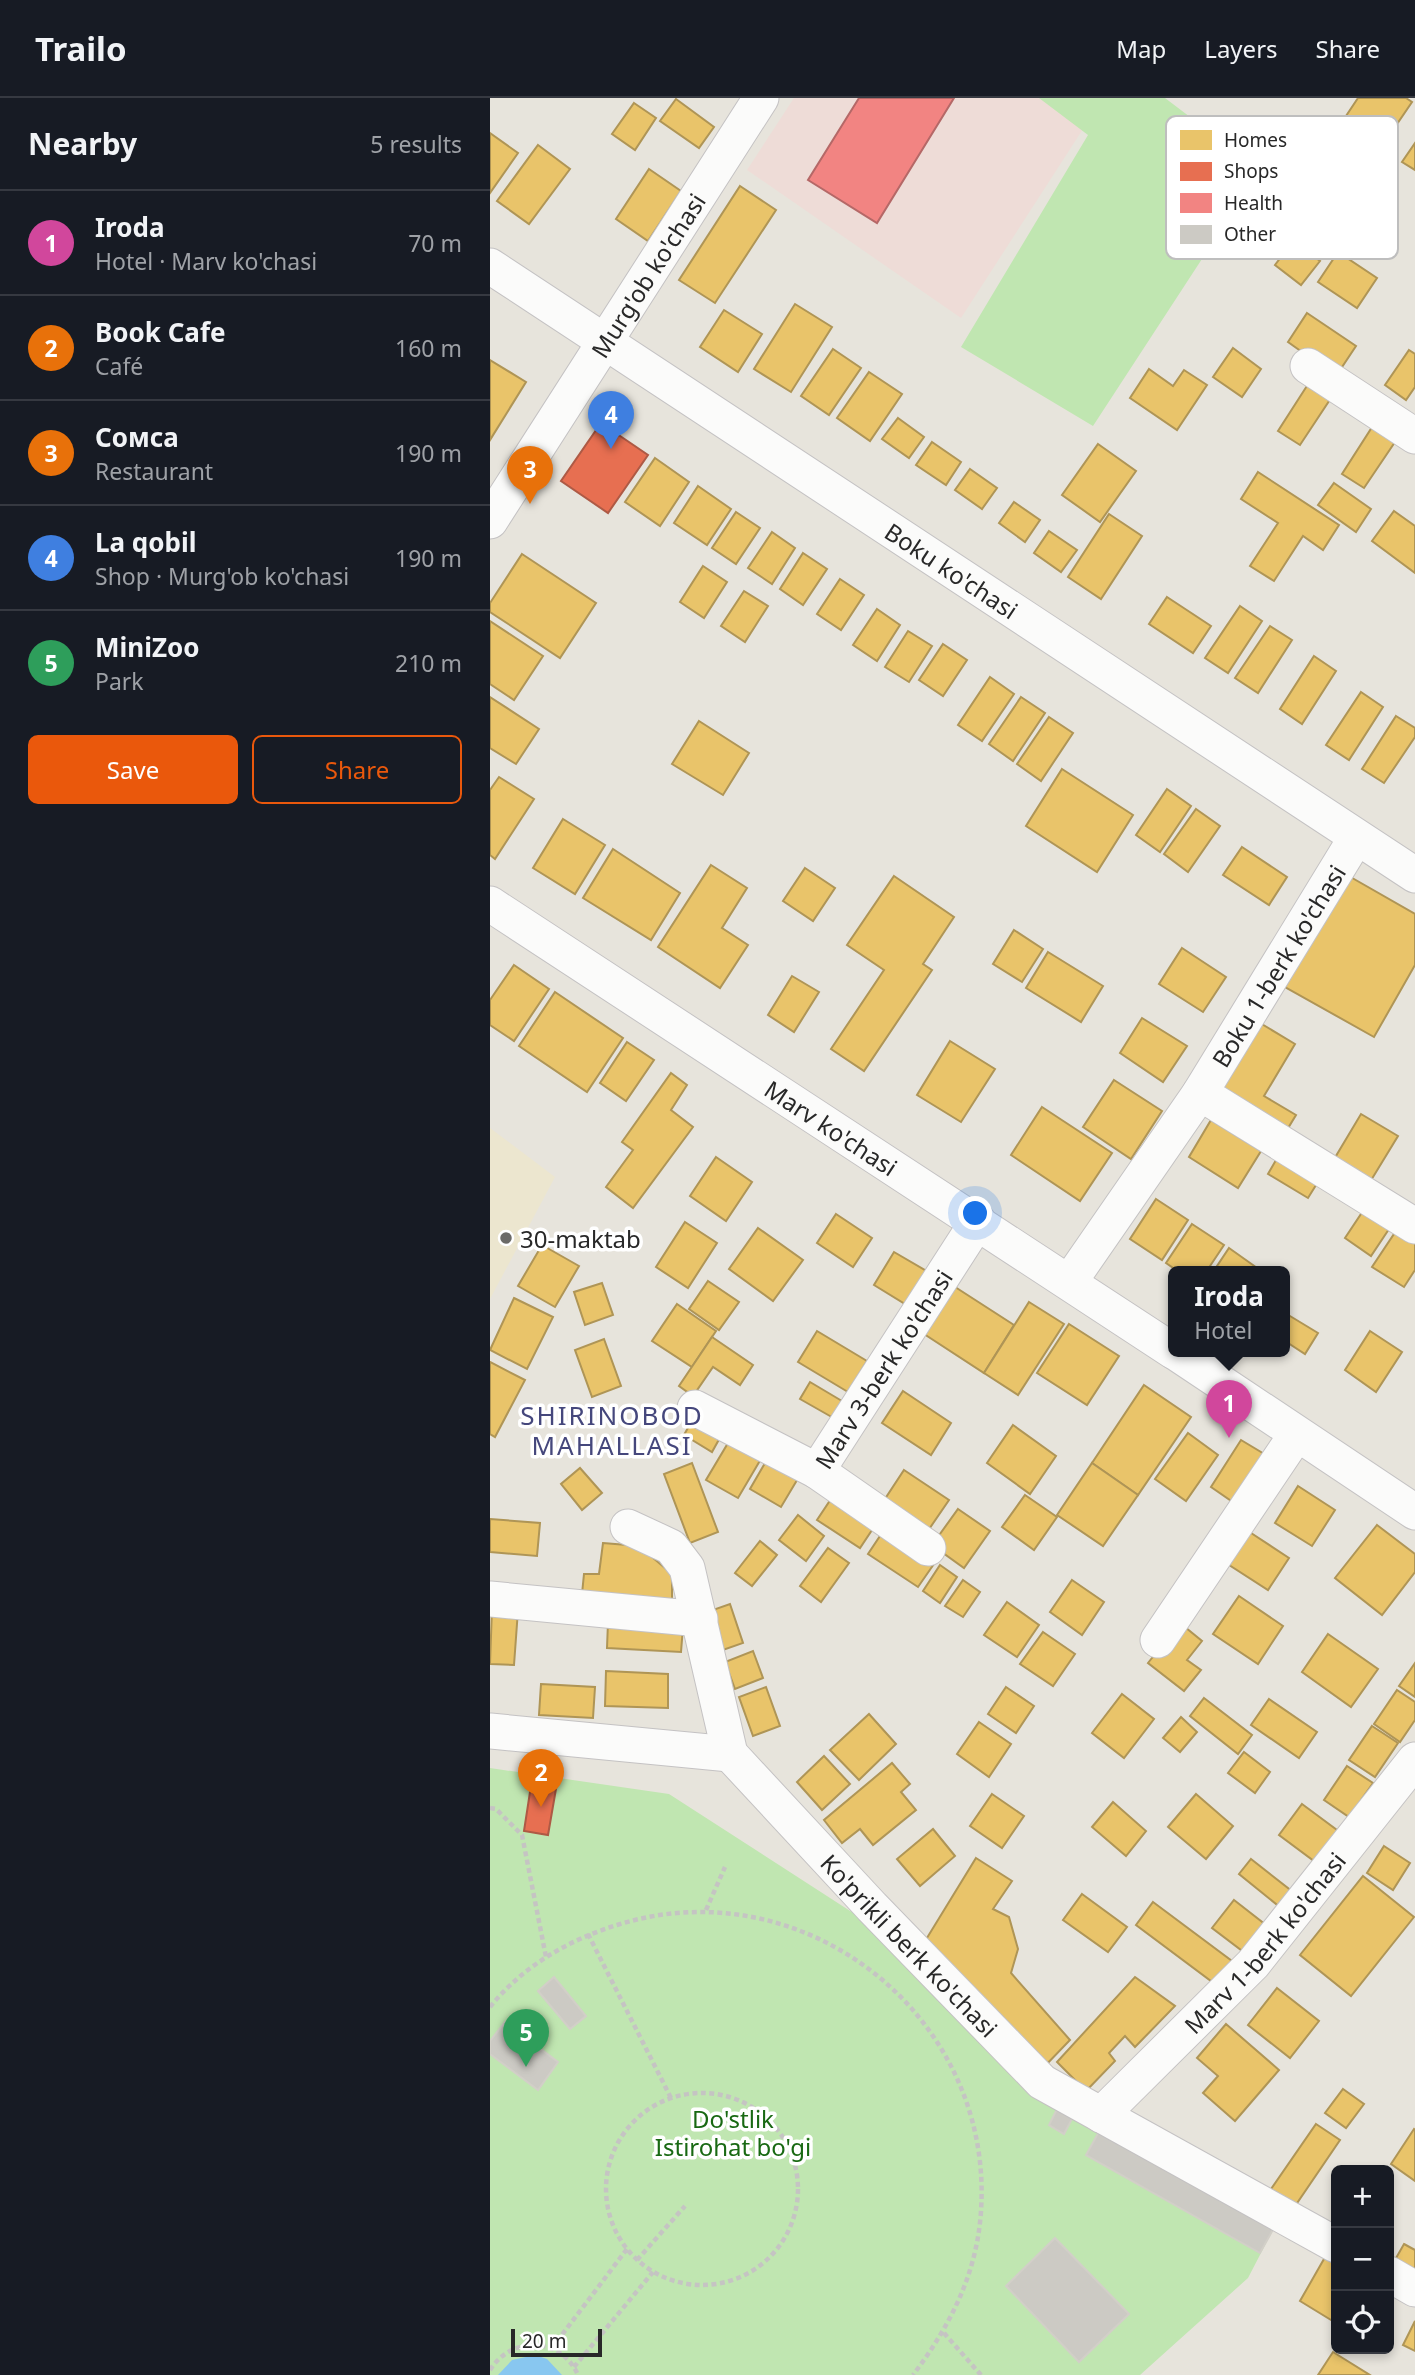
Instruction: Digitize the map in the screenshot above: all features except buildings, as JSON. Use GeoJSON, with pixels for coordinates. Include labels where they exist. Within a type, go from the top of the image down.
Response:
{"type":"FeatureCollection","features":[{"type":"Feature","properties":{"kind":"street","name":"Murg'ob ko'chasi"},"geometry":{"type":"LineString","coordinates":[[490,521],[761,98]]}},
{"type":"Feature","properties":{"kind":"street","name":"Boku ko'chasi"},"geometry":{"type":"LineString","coordinates":[[490,267],[1415,875]]}},
{"type":"Feature","properties":{"kind":"street"},"geometry":{"type":"LineString","coordinates":[[1308,366],[1415,436]]}},
{"type":"Feature","properties":{"kind":"street","name":"Boku 1-berk ko'chasi"},"geometry":{"type":"LineString","coordinates":[[1070,1281],[1200,1093],[1356,838]]}},
{"type":"Feature","properties":{"kind":"street","name":"Marv ko'chasi"},"geometry":{"type":"LineString","coordinates":[[490,904],[1070,1281],[1168,1348]]}},
{"type":"Feature","properties":{"kind":"street","name":"Boku 1-berk ko'chasi"},"geometry":{"type":"LineString","coordinates":[[1200,1093],[1415,1226]]}},
{"type":"Feature","properties":{"kind":"street","name":"Marv 3-berk ko'chasi"},"geometry":{"type":"LineString","coordinates":[[695,1408],[817,1471],[978,1221]]}},
{"type":"Feature","properties":{"kind":"street","name":"Marv ko'chasi"},"geometry":{"type":"LineString","coordinates":[[1181,1357],[1415,1512]]}},
{"type":"Feature","properties":{"kind":"street"},"geometry":{"type":"LineString","coordinates":[[1158,1640],[1296,1435]]}},
{"type":"Feature","properties":{"kind":"street"},"geometry":{"type":"LineString","coordinates":[[817,1471],[928,1548]]}},
{"type":"Feature","properties":{"kind":"street"},"geometry":{"type":"LineString","coordinates":[[490,1731],[730,1754],[687,1569],[679,1553],[671,1546],[628,1527]]}},
{"type":"Feature","properties":{"kind":"street"},"geometry":{"type":"LineString","coordinates":[[490,1599],[700,1619]]}},
{"type":"Feature","properties":{"kind":"street","name":"Ko'prikli berk ko'chasi"},"geometry":{"type":"LineString","coordinates":[[730,1754],[872,1907],[1042,2082],[1331,2242]]}},
{"type":"Feature","properties":{"kind":"street","name":"Marv 1-berk ko'chasi"},"geometry":{"type":"LineString","coordinates":[[1101,2115],[1253,1964],[1415,1760]]}},
{"type":"Feature","properties":{"kind":"street"},"geometry":{"type":"LineString","coordinates":[[1394,2277],[1415,2289]]}},
{"type":"Feature","properties":{"kind":"path"},"geometry":{"type":"LineString","coordinates":[[490,1808],[496,1809],[522,1835],[545,1957]]}},
{"type":"Feature","properties":{"kind":"path"},"geometry":{"type":"LineString","coordinates":[[706,1910],[724,1867]]}},
{"type":"Feature","properties":{"kind":"path"},"geometry":{"type":"LineString","coordinates":[[490,2007],[502,1992],[545,1957],[588,1934],[646,1916],[706,1910],[783,1923],[853,1956],[912,2007],[955,2073],[978,2147],[981,2211],[970,2274],[944,2333],[913,2375]]}},
{"type":"Feature","properties":{"kind":"path"},"geometry":{"type":"LineString","coordinates":[[588,1934],[671,2098]]}},
{"type":"Feature","properties":{"kind":"path"},"geometry":{"type":"LineString","coordinates":[[713,2094],[752,2108],[782,2137],[792,2156],[798,2196],[788,2233],[777,2250],[747,2274],[729,2282],[700,2285],[671,2281],[653,2272],[626,2249],[609,2213],[608,2172],[618,2143],[636,2119],[671,2098],[713,2094]]}},
{"type":"Feature","properties":{"kind":"path"},"geometry":{"type":"LineString","coordinates":[[637,2260],[685,2206]]}},
{"type":"Feature","properties":{"kind":"path"},"geometry":{"type":"LineString","coordinates":[[552,2348],[626,2249]]}},
{"type":"Feature","properties":{"kind":"path"},"geometry":{"type":"LineString","coordinates":[[574,2367],[653,2272]]}},
{"type":"Feature","properties":{"kind":"path"},"geometry":{"type":"LineString","coordinates":[[944,2333],[981,2375]]}},
{"type":"Feature","properties":{"kind":"path"},"geometry":{"type":"LineString","coordinates":[[490,2370],[507,2351],[522,2345],[537,2344],[552,2348],[574,2367],[578,2375]]}},
{"type":"Feature","properties":{"kind":"shaded area"},"geometry":{"type":"Polygon","coordinates":[[[794,98],[1103,98],[961,318],[747,170],[794,98]]]}},
{"type":"Feature","properties":{"kind":"shaded area","name":"30-maktab"},"geometry":{"type":"Polygon","coordinates":[[[490,1128],[555,1177],[490,1299],[490,1128]]]}},
{"type":"Feature","properties":{"kind":"green space"},"geometry":{"type":"Polygon","coordinates":[[[1039,98],[1165,98],[1189,116],[1166,116],[1166,259],[1202,259],[1093,426],[961,347],[1088,135],[1039,98]]]}},
{"type":"Feature","properties":{"kind":"green space","name":"Do'stlik Istirohat bo'gi"},"geometry":{"type":"Polygon","coordinates":[[[490,1768],[669,1794],[861,1918],[1041,2094],[1275,2226],[1248,2278],[1140,2375],[490,2375],[490,1768]]]}},
{"type":"Feature","properties":{"kind":"water"},"geometry":{"type":"Polygon","coordinates":[[[535,2355],[547,2359],[562,2375],[498,2375],[512,2360],[535,2355]]]}},
{"type":"Feature","properties":{"kind":"place","name":"La qobil"},"geometry":{"type":"Point","coordinates":[611,449]}},
{"type":"Feature","properties":{"kind":"place","name":"Сомса"},"geometry":{"type":"Point","coordinates":[530,504]}},
{"type":"Feature","properties":{"kind":"place","name":"30-maktab"},"geometry":{"type":"Point","coordinates":[506,1238]}},
{"type":"Feature","properties":{"kind":"place","name":"Iroda"},"geometry":{"type":"Point","coordinates":[1229,1438]}},
{"type":"Feature","properties":{"kind":"place","name":"Book Cafe"},"geometry":{"type":"Point","coordinates":[541,1807]}},
{"type":"Feature","properties":{"kind":"place","name":"MiniZoo"},"geometry":{"type":"Point","coordinates":[526,2067]}},
{"type":"Feature","properties":{"kind":"district","name":"SHIRINOBOD MAHALLASI"},"geometry":{"type":"Point","coordinates":[612,1430]}}]}
